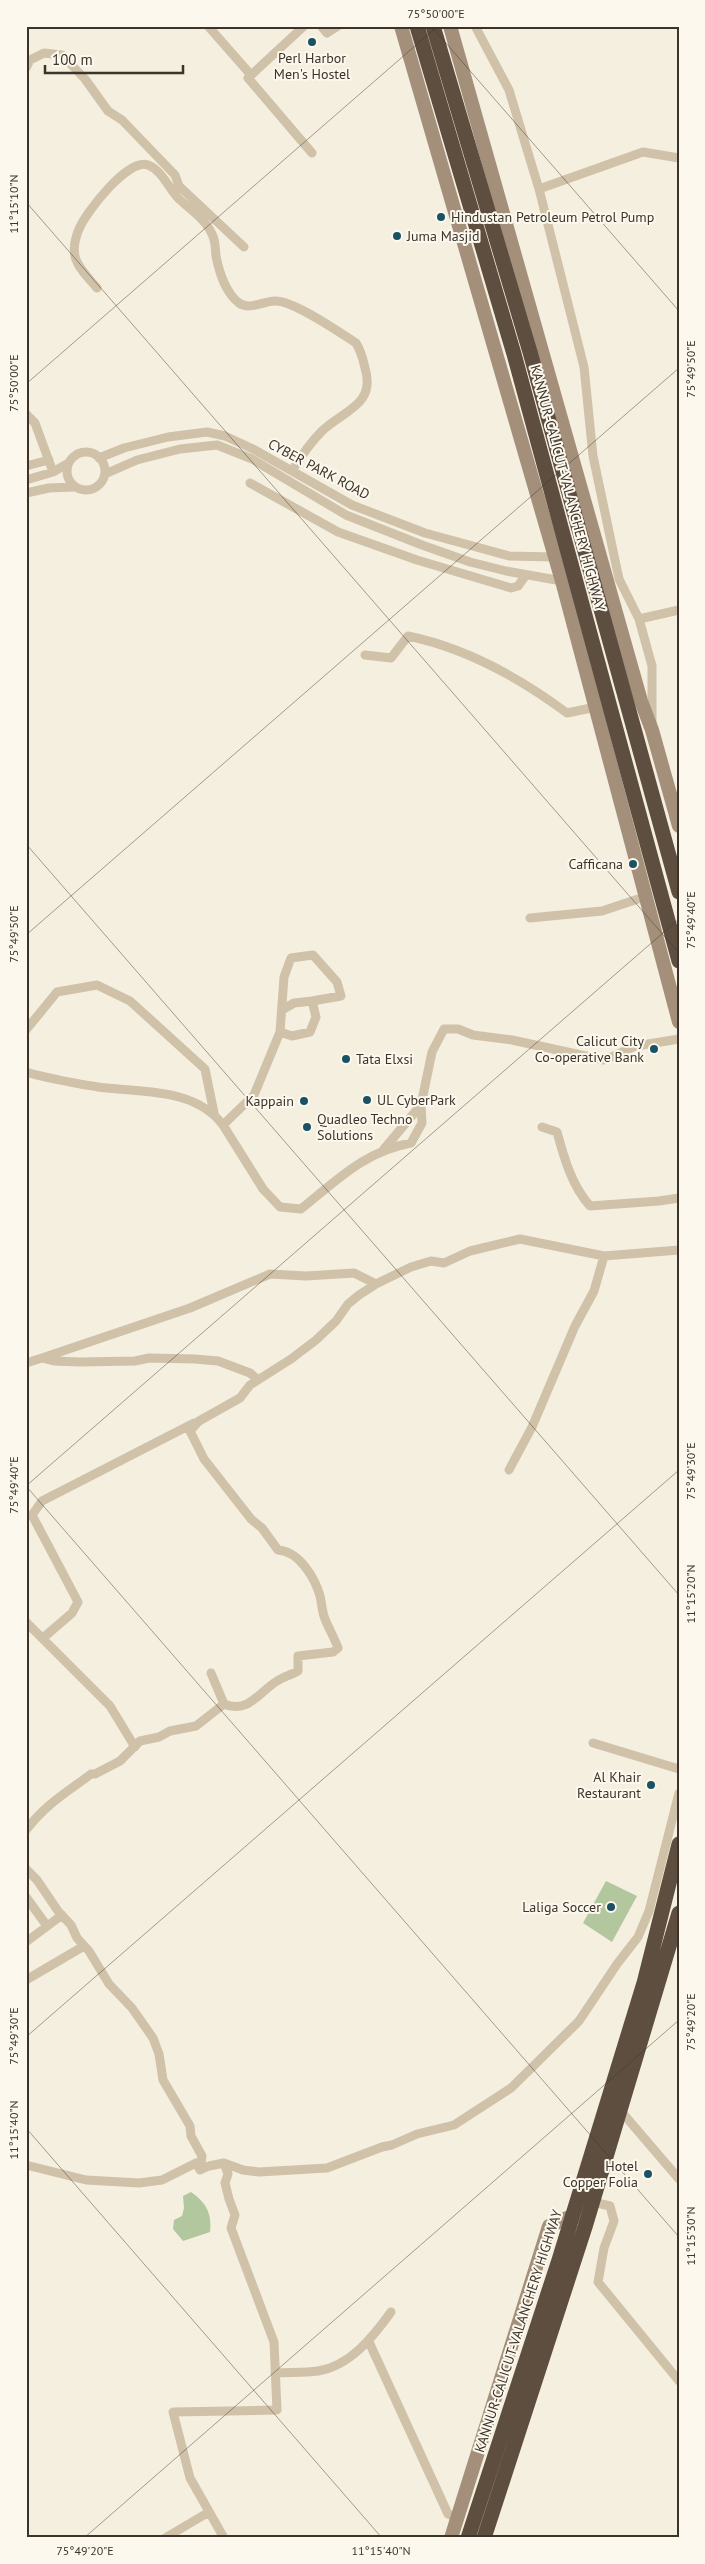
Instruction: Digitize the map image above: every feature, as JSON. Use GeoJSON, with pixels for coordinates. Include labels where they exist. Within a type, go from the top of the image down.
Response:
{"type":"FeatureCollection","features":[{"type":"Feature","properties":{"kind":"highway","name":"KANNUR-CALICUT-VALANCHERY HIGHWAY"},"geometry":{"type":"LineString","coordinates":[[417,26],[514,354],[679,961]]}},
{"type":"Feature","properties":{"kind":"highway"},"geometry":{"type":"LineString","coordinates":[[434,26],[528,343],[679,892]]}},
{"type":"Feature","properties":{"kind":"highway","name":"KANNUR-CALICUT-VALANCHERY HIGHWAY"},"geometry":{"type":"LineString","coordinates":[[468,2538],[572,2216],[644,1983],[679,1844]]}},
{"type":"Feature","properties":{"kind":"highway"},"geometry":{"type":"LineString","coordinates":[[488,2535],[593,2202],[679,1913]]}},
{"type":"Feature","properties":{"kind":"street"},"geometry":{"type":"LineString","coordinates":[[208,26],[251,75]]}},
{"type":"Feature","properties":{"kind":"street"},"geometry":{"type":"LineString","coordinates":[[304,26],[248,78],[312,153]]}},
{"type":"Feature","properties":{"kind":"street"},"geometry":{"type":"LineString","coordinates":[[321,26],[327,33],[338,26]]}},
{"type":"Feature","properties":{"kind":"street"},"geometry":{"type":"LineString","coordinates":[[401,26],[562,580],[679,1022]]}},
{"type":"Feature","properties":{"kind":"street"},"geometry":{"type":"LineString","coordinates":[[450,26],[641,701],[652,730],[678,820]]}},
{"type":"Feature","properties":{"kind":"street"},"geometry":{"type":"LineString","coordinates":[[475,26],[509,90],[539,189],[584,367],[593,456],[618,579],[639,619],[652,666],[652,730]]}},
{"type":"Feature","properties":{"kind":"street"},"geometry":{"type":"LineString","coordinates":[[26,68],[30,60],[44,53],[62,55],[85,79],[108,110],[134,132],[175,175],[179,186],[244,247]]}},
{"type":"Feature","properties":{"kind":"street"},"geometry":{"type":"LineString","coordinates":[[539,189],[644,152],[679,158]]}},
{"type":"Feature","properties":{"kind":"street"},"geometry":{"type":"LineString","coordinates":[[97,288],[78,265],[73,254],[74,243],[80,226],[102,197],[128,170],[139,164],[148,165],[160,174],[177,197],[211,232],[224,282],[238,302],[246,306],[276,300],[308,313],[356,343],[361,350],[368,379],[367,391],[359,404],[324,429],[292,471]]}},
{"type":"Feature","properties":{"kind":"street"},"geometry":{"type":"LineString","coordinates":[[202,221],[209,214]]}},
{"type":"Feature","properties":{"kind":"street"},"geometry":{"type":"LineString","coordinates":[[26,414],[35,423],[53,472]]}},
{"type":"Feature","properties":{"kind":"street","name":"CYBER PARK ROAD"},"geometry":{"type":"LineString","coordinates":[[100,458],[124,448],[168,437],[207,432],[225,436],[352,505],[425,533],[509,556],[554,557]]}},
{"type":"Feature","properties":{"kind":"street"},"geometry":{"type":"LineString","coordinates":[[105,474],[137,460],[180,448],[217,445],[252,459],[346,515],[470,562],[526,575],[562,580]]}},
{"type":"Feature","properties":{"kind":"street"},"geometry":{"type":"LineString","coordinates":[[26,480],[53,472],[82,452],[88,452],[100,458],[105,474],[102,482],[92,489],[80,490],[74,487],[49,488],[26,493]]}},
{"type":"Feature","properties":{"kind":"street"},"geometry":{"type":"LineString","coordinates":[[26,466],[49,460]]}},
{"type":"Feature","properties":{"kind":"street"},"geometry":{"type":"LineString","coordinates":[[67,464],[67,476],[74,487]]}},
{"type":"Feature","properties":{"kind":"street"},"geometry":{"type":"LineString","coordinates":[[250,483],[338,532],[417,560],[511,588],[518,586],[526,575]]}},
{"type":"Feature","properties":{"kind":"street"},"geometry":{"type":"LineString","coordinates":[[639,619],[679,610]]}},
{"type":"Feature","properties":{"kind":"street"},"geometry":{"type":"LineString","coordinates":[[365,655],[391,658],[408,636],[431,641],[453,648],[532,687],[567,713],[596,707]]}},
{"type":"Feature","properties":{"kind":"street"},"geometry":{"type":"LineString","coordinates":[[530,918],[602,910],[647,896]]}},
{"type":"Feature","properties":{"kind":"street"},"geometry":{"type":"LineString","coordinates":[[224,1125],[254,1096],[280,1032],[284,977],[291,958],[313,954],[337,982],[341,996],[294,1004],[282,1010]]}},
{"type":"Feature","properties":{"kind":"street"},"geometry":{"type":"LineString","coordinates":[[26,1030],[57,992],[97,986],[130,1001],[204,1070],[214,1113]]}},
{"type":"Feature","properties":{"kind":"street"},"geometry":{"type":"LineString","coordinates":[[280,1032],[292,1036],[310,1032],[316,1017],[312,1001]]}},
{"type":"Feature","properties":{"kind":"street"},"geometry":{"type":"LineString","coordinates":[[26,1072],[99,1087],[148,1091],[187,1098],[214,1113],[224,1125],[263,1189],[280,1206],[301,1209],[345,1172],[392,1146],[411,1143],[422,1123],[421,1105],[432,1052],[444,1029],[458,1029],[473,1035],[512,1040],[604,1060],[636,1046],[679,1039]]}},
{"type":"Feature","properties":{"kind":"street"},"geometry":{"type":"LineString","coordinates":[[382,1151],[421,1105]]}},
{"type":"Feature","properties":{"kind":"street"},"geometry":{"type":"LineString","coordinates":[[542,1128],[557,1132],[562,1152],[580,1194],[590,1206],[679,1198]]}},
{"type":"Feature","properties":{"kind":"street"},"geometry":{"type":"LineString","coordinates":[[43,1638],[72,1613],[78,1602],[32,1515],[42,1501],[240,1398],[250,1385],[291,1360],[320,1336],[336,1321],[348,1304],[376,1284],[410,1267],[431,1261],[444,1263],[470,1251],[520,1238],[604,1256],[679,1250]]}},
{"type":"Feature","properties":{"kind":"street"},"geometry":{"type":"LineString","coordinates":[[509,1470],[532,1427],[575,1326],[594,1291],[604,1256]]}},
{"type":"Feature","properties":{"kind":"street"},"geometry":{"type":"LineString","coordinates":[[26,1363],[190,1308],[270,1274],[306,1276],[354,1273],[376,1284]]}},
{"type":"Feature","properties":{"kind":"street"},"geometry":{"type":"LineString","coordinates":[[42,1358],[80,1362],[93,1360],[135,1361],[150,1358],[218,1361],[250,1373],[258,1380]]}},
{"type":"Feature","properties":{"kind":"street"},"geometry":{"type":"LineString","coordinates":[[199,1421],[190,1431],[196,1446],[251,1519],[278,1550],[283,1550],[293,1556],[313,1578],[325,1620],[331,1629],[338,1648],[333,1652],[298,1656],[298,1671],[278,1681],[263,1694],[243,1706],[233,1708],[224,1704],[211,1673]]}},
{"type":"Feature","properties":{"kind":"street"},"geometry":{"type":"LineString","coordinates":[[26,1622],[110,1706],[134,1747]]}},
{"type":"Feature","properties":{"kind":"street"},"geometry":{"type":"LineString","coordinates":[[26,1830],[32,1820],[58,1796],[69,1791],[91,1774],[95,1774],[120,1761],[145,1739],[159,1737],[170,1731],[196,1726],[224,1704]]}},
{"type":"Feature","properties":{"kind":"street"},"geometry":{"type":"LineString","coordinates":[[593,1743],[679,1768]]}},
{"type":"Feature","properties":{"kind":"street"},"geometry":{"type":"LineString","coordinates":[[200,2170],[224,2163],[243,2170],[259,2172],[282,2168],[311,2170],[327,2168],[417,2134],[454,2125],[511,2088],[579,2022],[616,1964],[638,1937],[649,1911],[679,1793]]}},
{"type":"Feature","properties":{"kind":"street"},"geometry":{"type":"LineString","coordinates":[[26,1869],[37,1880],[71,1925],[109,1984],[132,2008],[153,2038],[159,2054],[163,2080],[190,2126],[190,2136],[202,2156],[200,2170]]}},
{"type":"Feature","properties":{"kind":"street"},"geometry":{"type":"LineString","coordinates":[[26,1896],[47,1926]]}},
{"type":"Feature","properties":{"kind":"street"},"geometry":{"type":"LineString","coordinates":[[26,1942],[62,1915]]}},
{"type":"Feature","properties":{"kind":"street"},"geometry":{"type":"LineString","coordinates":[[26,1980],[84,1946]]}},
{"type":"Feature","properties":{"kind":"street"},"geometry":{"type":"LineString","coordinates":[[620,2110],[679,2179]]}},
{"type":"Feature","properties":{"kind":"street"},"geometry":{"type":"LineString","coordinates":[[26,2165],[86,2180],[109,2183],[162,2180],[196,2163],[200,2170]]}},
{"type":"Feature","properties":{"kind":"street"},"geometry":{"type":"LineString","coordinates":[[224,2163],[228,2174],[227,2191],[235,2215],[231,2228],[274,2342],[277,2410],[173,2412],[190,2478],[224,2538]]}},
{"type":"Feature","properties":{"kind":"street"},"geometry":{"type":"LineString","coordinates":[[593,2202],[610,2206],[614,2221],[604,2248],[598,2282],[679,2381]]}},
{"type":"Feature","properties":{"kind":"street"},"geometry":{"type":"LineString","coordinates":[[452,2538],[549,2226],[572,2216]]}},
{"type":"Feature","properties":{"kind":"street"},"geometry":{"type":"LineString","coordinates":[[275,2373],[319,2371],[342,2362],[369,2342],[391,2312]]}},
{"type":"Feature","properties":{"kind":"street"},"geometry":{"type":"LineString","coordinates":[[369,2342],[448,2514],[457,2518]]}},
{"type":"Feature","properties":{"kind":"street"},"geometry":{"type":"LineString","coordinates":[[165,2538],[210,2512]]}},
{"type":"Feature","properties":{"kind":"green space","name":"Laliga Soccer"},"geometry":{"type":"Polygon","coordinates":[[[606,1881],[637,1896],[612,1942],[583,1923],[606,1881]]]}},
{"type":"Feature","properties":{"kind":"green space"},"geometry":{"type":"Polygon","coordinates":[[[191,2192],[201,2200],[207,2209],[210,2220],[210,2232],[183,2241],[173,2229],[174,2220],[182,2216],[184,2208],[183,2196],[191,2192]]]}},
{"type":"Feature","properties":{"kind":"place","name":"Perl Harbor Men's Hostel"},"geometry":{"type":"Point","coordinates":[312,42]}},
{"type":"Feature","properties":{"kind":"place","name":"Hindustan Petroleum Petrol Pump"},"geometry":{"type":"Point","coordinates":[441,217]}},
{"type":"Feature","properties":{"kind":"place","name":"Juma Masjid"},"geometry":{"type":"Point","coordinates":[397,236]}},
{"type":"Feature","properties":{"kind":"place","name":"Cafficana"},"geometry":{"type":"Point","coordinates":[633,864]}},
{"type":"Feature","properties":{"kind":"place","name":"Calicut City Co-operative Bank"},"geometry":{"type":"Point","coordinates":[654,1049]}},
{"type":"Feature","properties":{"kind":"place","name":"Tata Elxsi"},"geometry":{"type":"Point","coordinates":[346,1059]}},
{"type":"Feature","properties":{"kind":"place","name":"UL CyberPark"},"geometry":{"type":"Point","coordinates":[367,1100]}},
{"type":"Feature","properties":{"kind":"place","name":"Kappain"},"geometry":{"type":"Point","coordinates":[304,1101]}},
{"type":"Feature","properties":{"kind":"place","name":"Quadleo Techno Solutions"},"geometry":{"type":"Point","coordinates":[307,1127]}},
{"type":"Feature","properties":{"kind":"place","name":"Al Khair Restaurant"},"geometry":{"type":"Point","coordinates":[651,1785]}},
{"type":"Feature","properties":{"kind":"place","name":"Laliga Soccer"},"geometry":{"type":"Point","coordinates":[611,1907]}},
{"type":"Feature","properties":{"kind":"place","name":"Hotel Copper Folia"},"geometry":{"type":"Point","coordinates":[648,2174]}}]}
